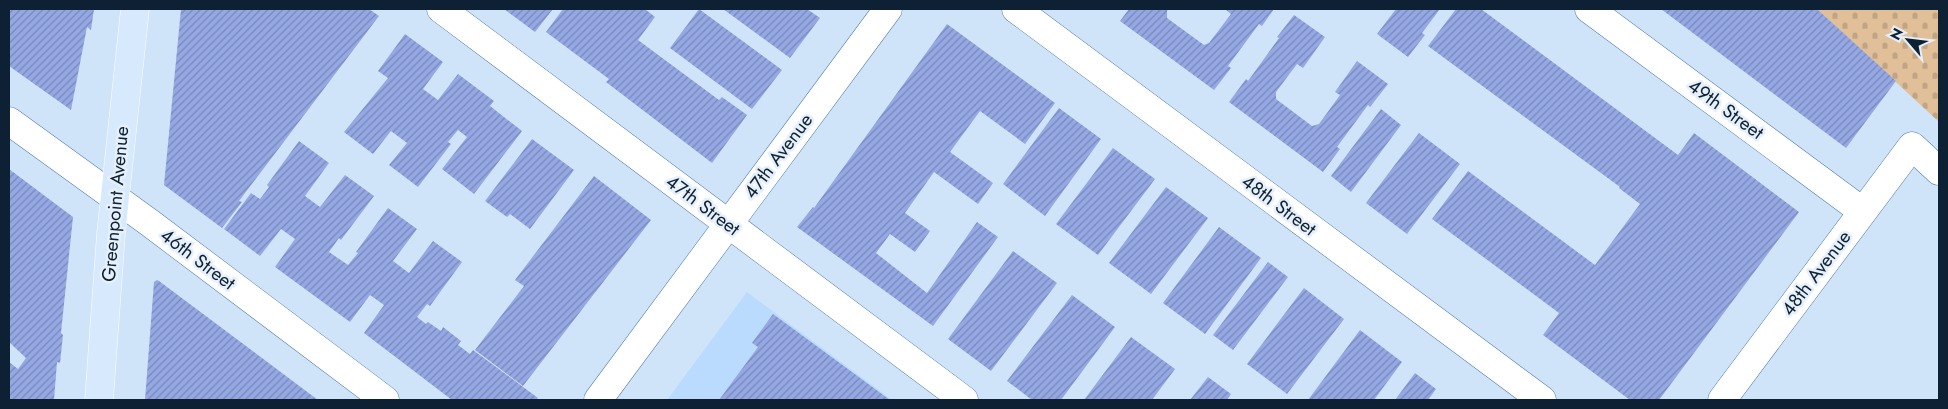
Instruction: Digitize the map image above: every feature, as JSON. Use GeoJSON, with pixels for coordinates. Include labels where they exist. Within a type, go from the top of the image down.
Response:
{"type":"FeatureCollection","features":[{"type":"Feature","properties":{"kind":"main road","name":"Greenpoint Avenue"},"geometry":{"type":"LineString","coordinates":[[99,400],[115,198],[135,9]]}},
{"type":"Feature","properties":{"kind":"street","name":"47th Street"},"geometry":{"type":"LineString","coordinates":[[441,9],[964,400]]}},
{"type":"Feature","properties":{"kind":"street","name":"47th Avenue"},"geometry":{"type":"LineString","coordinates":[[598,400],[888,9]]}},
{"type":"Feature","properties":{"kind":"street","name":"48th Street"},"geometry":{"type":"LineString","coordinates":[[1016,9],[1542,400]]}},
{"type":"Feature","properties":{"kind":"street","name":"49th Street"},"geometry":{"type":"LineString","coordinates":[[1589,9],[1862,211]]}},
{"type":"Feature","properties":{"kind":"street","name":"46th Street"},"geometry":{"type":"LineString","coordinates":[[9,121],[385,400]]}},
{"type":"Feature","properties":{"kind":"street","name":"48th Avenue"},"geometry":{"type":"LineString","coordinates":[[1722,400],[1912,146],[1939,171]]}},
{"type":"Feature","properties":{"kind":"shaded area"},"geometry":{"type":"Polygon","coordinates":[[[747,292],[892,400],[667,400],[747,292]]]}},
{"type":"Feature","properties":{"kind":"green space"},"geometry":{"type":"Polygon","coordinates":[[[1817,9],[1939,9],[1939,122],[1817,9]]]}},
{"type":"Feature","properties":{"kind":"building"},"geometry":{"type":"Polygon","coordinates":[[[9,9],[94,9],[91,30],[87,27],[71,110],[9,66],[9,9]]]}},
{"type":"Feature","properties":{"kind":"building"},"geometry":{"type":"Polygon","coordinates":[[[181,9],[369,9],[379,16],[239,201],[242,202],[222,228],[164,185],[181,9]]]}},
{"type":"Feature","properties":{"kind":"building"},"geometry":{"type":"Polygon","coordinates":[[[504,9],[553,9],[535,32],[504,9]]]}},
{"type":"Feature","properties":{"kind":"building"},"geometry":{"type":"Polygon","coordinates":[[[563,9],[645,9],[655,17],[638,40],[719,100],[722,97],[747,115],[712,163],[606,82],[609,79],[546,32],[563,9]]]}},
{"type":"Feature","properties":{"kind":"building"},"geometry":{"type":"Polygon","coordinates":[[[699,9],[782,70],[752,109],[670,48],[699,9]]]}},
{"type":"Feature","properties":{"kind":"building"},"geometry":{"type":"Polygon","coordinates":[[[723,9],[807,9],[820,18],[790,58],[723,9]]]}},
{"type":"Feature","properties":{"kind":"building"},"geometry":{"type":"Polygon","coordinates":[[[1129,9],[1168,9],[1167,18],[1204,45],[1209,43],[1231,14],[1227,9],[1274,9],[1262,26],[1259,24],[1228,66],[1231,68],[1214,90],[1120,21],[1129,9]]]}},
{"type":"Feature","properties":{"kind":"building"},"geometry":{"type":"Polygon","coordinates":[[[1396,9],[1440,9],[1422,33],[1425,35],[1408,57],[1377,34],[1396,9]]]}},
{"type":"Feature","properties":{"kind":"building"},"geometry":{"type":"Polygon","coordinates":[[[1456,9],[1481,9],[1678,155],[1694,133],[1799,212],[1659,400],[1630,400],[1543,335],[1559,313],[1432,219],[1468,171],[1595,265],[1640,204],[1620,187],[1428,46],[1456,9]]]}},
{"type":"Feature","properties":{"kind":"building"},"geometry":{"type":"Polygon","coordinates":[[[1661,9],[1817,9],[1896,81],[1846,148],[1661,9]]]}},
{"type":"Feature","properties":{"kind":"building"},"geometry":{"type":"Polygon","coordinates":[[[1294,15],[1325,37],[1303,68],[1297,64],[1276,92],[1276,99],[1312,126],[1319,124],[1340,95],[1335,92],[1357,61],[1388,84],[1370,107],[1368,105],[1337,147],[1340,149],[1323,172],[1229,102],[1246,79],[1248,81],[1294,15]]]}},
{"type":"Feature","properties":{"kind":"building"},"geometry":{"type":"Polygon","coordinates":[[[947,24],[1055,103],[1025,144],[980,111],[950,152],[993,183],[978,204],[934,172],[905,213],[930,231],[915,252],[890,234],[876,253],[927,293],[977,222],[998,237],[933,326],[797,227],[814,208],[947,24]]]}},
{"type":"Feature","properties":{"kind":"building"},"geometry":{"type":"Polygon","coordinates":[[[405,34],[443,62],[423,89],[438,100],[458,74],[494,101],[490,106],[522,131],[474,194],[442,169],[467,137],[458,130],[448,142],[451,144],[418,187],[389,165],[407,143],[391,131],[373,154],[344,132],[388,78],[378,71],[405,34]]]}},
{"type":"Feature","properties":{"kind":"building"},"geometry":{"type":"Polygon","coordinates":[[[1059,108],[1101,139],[1045,216],[1003,184],[1059,108]]]}},
{"type":"Feature","properties":{"kind":"building"},"geometry":{"type":"Polygon","coordinates":[[[1381,109],[1401,125],[1351,192],[1331,176],[1381,109]]]}},
{"type":"Feature","properties":{"kind":"building"},"geometry":{"type":"Polygon","coordinates":[[[1419,133],[1460,164],[1407,234],[1366,203],[1419,133]]]}},
{"type":"Feature","properties":{"kind":"building"},"geometry":{"type":"Polygon","coordinates":[[[532,139],[574,170],[530,229],[510,214],[507,217],[485,201],[532,139]]]}},
{"type":"Feature","properties":{"kind":"building"},"geometry":{"type":"Polygon","coordinates":[[[299,141],[329,163],[305,196],[320,207],[345,175],[374,196],[341,240],[339,238],[329,252],[348,265],[388,208],[417,229],[393,261],[409,273],[433,241],[462,262],[430,306],[427,304],[417,317],[426,324],[428,322],[441,331],[443,327],[461,341],[458,345],[470,354],[473,350],[538,398],[536,400],[452,400],[364,333],[384,305],[370,295],[350,322],[275,267],[295,239],[281,229],[260,256],[224,229],[251,193],[260,199],[269,187],[267,185],[299,141]]]}},
{"type":"Feature","properties":{"kind":"building"},"geometry":{"type":"Polygon","coordinates":[[[1113,148],[1155,179],[1098,255],[1056,224],[1113,148]]]}},
{"type":"Feature","properties":{"kind":"building"},"geometry":{"type":"Polygon","coordinates":[[[9,169],[73,217],[61,333],[63,335],[60,363],[57,362],[54,400],[9,400],[9,362],[18,369],[26,358],[9,342],[9,169]]]}},
{"type":"Feature","properties":{"kind":"building"},"geometry":{"type":"Polygon","coordinates":[[[594,176],[651,220],[523,386],[475,350],[524,286],[515,280],[594,176]]]}},
{"type":"Feature","properties":{"kind":"building"},"geometry":{"type":"Polygon","coordinates":[[[1166,187],[1208,218],[1151,294],[1109,263],[1166,187]]]}},
{"type":"Feature","properties":{"kind":"building"},"geometry":{"type":"Polygon","coordinates":[[[1219,227],[1261,258],[1205,334],[1163,303],[1219,227]]]}},
{"type":"Feature","properties":{"kind":"building"},"geometry":{"type":"Polygon","coordinates":[[[1013,251],[1057,283],[991,371],[948,339],[1013,251]]]}},
{"type":"Feature","properties":{"kind":"building"},"geometry":{"type":"Polygon","coordinates":[[[1268,262],[1288,277],[1233,350],[1213,335],[1268,262]]]}},
{"type":"Feature","properties":{"kind":"building"},"geometry":{"type":"Polygon","coordinates":[[[157,280],[318,400],[145,400],[154,282],[157,280]]]}},
{"type":"Feature","properties":{"kind":"building"},"geometry":{"type":"Polygon","coordinates":[[[1304,288],[1344,319],[1287,394],[1247,364],[1304,288]]]}},
{"type":"Feature","properties":{"kind":"building"},"geometry":{"type":"Polygon","coordinates":[[[1072,295],[1115,327],[1061,400],[1032,400],[1007,381],[1072,295]]]}},
{"type":"Feature","properties":{"kind":"building"},"geometry":{"type":"Polygon","coordinates":[[[773,314],[890,400],[719,400],[758,347],[752,343],[773,314]]]}},
{"type":"Feature","properties":{"kind":"building"},"geometry":{"type":"Polygon","coordinates":[[[1360,330],[1402,362],[1374,400],[1308,400],[1360,330]]]}},
{"type":"Feature","properties":{"kind":"building"},"geometry":{"type":"Polygon","coordinates":[[[1131,337],[1175,369],[1152,400],[1084,400],[1131,337]]]}},
{"type":"Feature","properties":{"kind":"building"},"geometry":{"type":"Polygon","coordinates":[[[1415,373],[1436,389],[1428,400],[1395,400],[1415,373]]]}},
{"type":"Feature","properties":{"kind":"building"},"geometry":{"type":"Polygon","coordinates":[[[1208,377],[1231,394],[1227,400],[1190,400],[1208,377]]]}}]}
